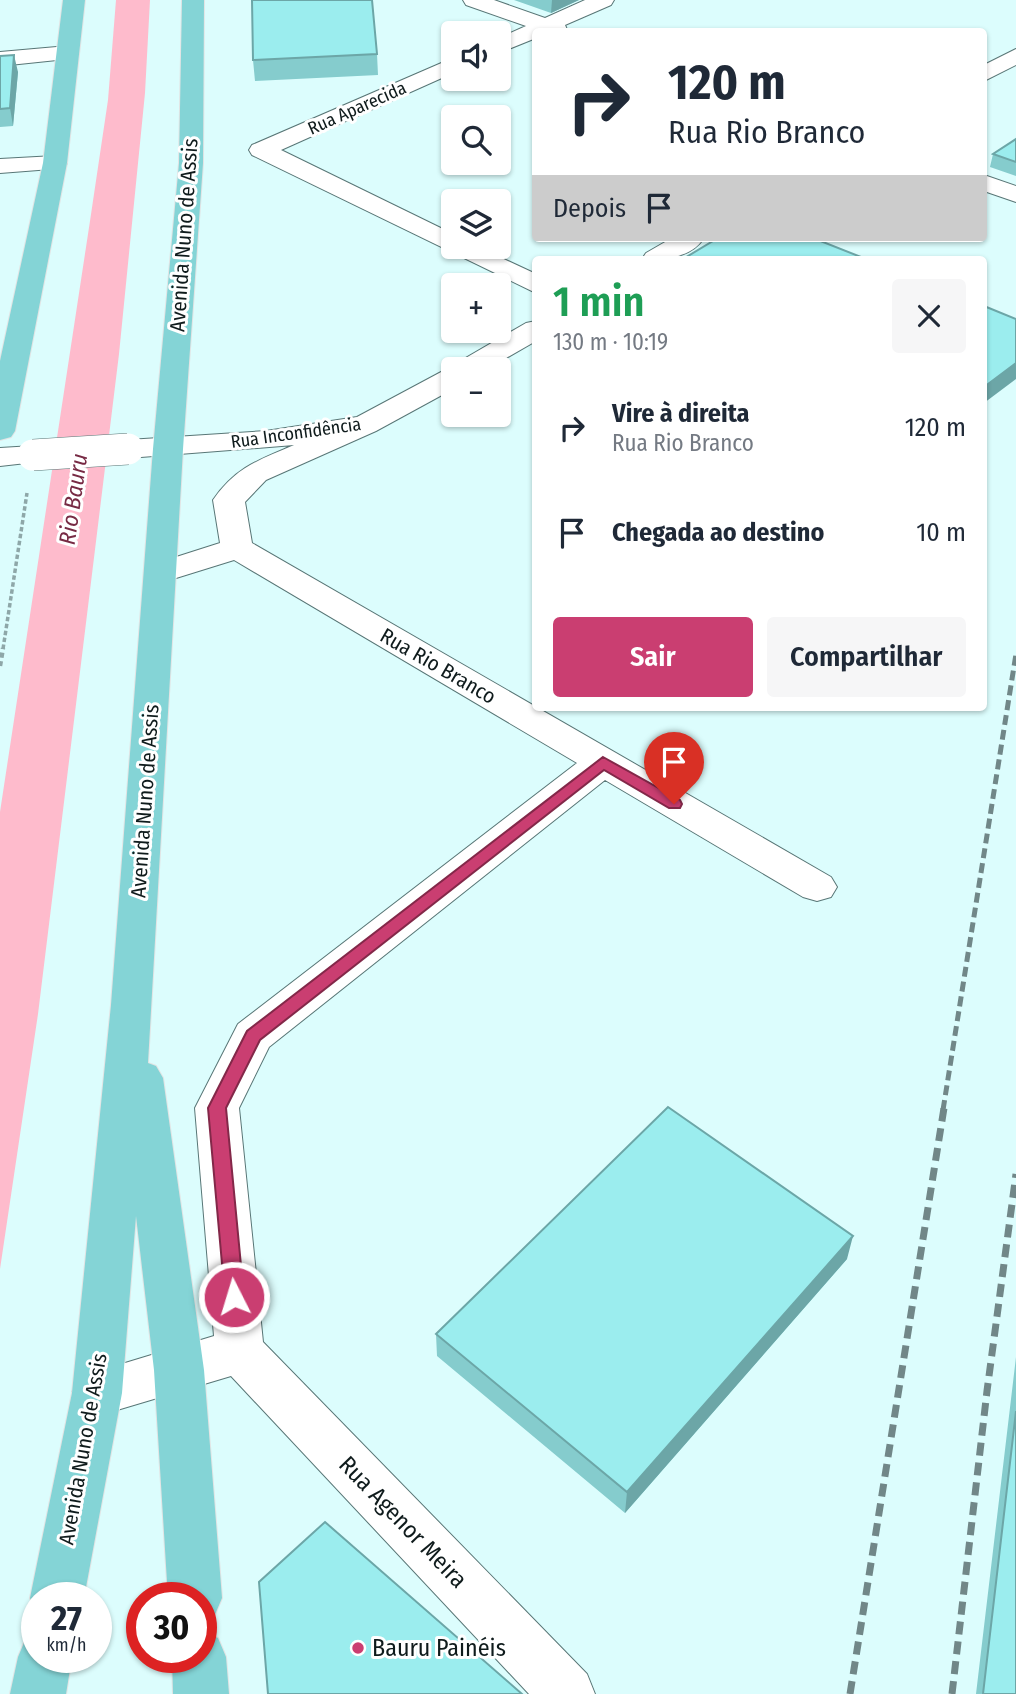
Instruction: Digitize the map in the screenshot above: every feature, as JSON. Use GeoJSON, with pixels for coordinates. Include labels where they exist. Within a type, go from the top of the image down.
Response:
{"type":"FeatureCollection","features":[{"type":"Feature","properties":{"kind":"main road"},"geometry":{"type":"LineString","coordinates":[[0,431],[55,163],[74,0]]}},
{"type":"Feature","properties":{"kind":"main road","name":"Avenida Nuno de Assis"},"geometry":{"type":"LineString","coordinates":[[60,1582],[97,1393],[132,1005],[168,449],[191,163],[193,0]]}},
{"type":"Feature","properties":{"kind":"main road"},"geometry":{"type":"LineString","coordinates":[[132,1005],[179,1370],[194,1582]]}},
{"type":"Feature","properties":{"kind":"main road"},"geometry":{"type":"LineString","coordinates":[[38,1694],[42,1673]]}},
{"type":"Feature","properties":{"kind":"main road"},"geometry":{"type":"LineString","coordinates":[[199,1673],[201,1694]]}},
{"type":"Feature","properties":{"kind":"street"},"geometry":{"type":"LineString","coordinates":[[474,0],[553,28],[603,0]]}},
{"type":"Feature","properties":{"kind":"street"},"geometry":{"type":"LineString","coordinates":[[511,42],[532,35]]}},
{"type":"Feature","properties":{"kind":"street"},"geometry":{"type":"LineString","coordinates":[[0,59],[68,53]]}},
{"type":"Feature","properties":{"kind":"street"},"geometry":{"type":"LineString","coordinates":[[987,72],[1016,56]]}},
{"type":"Feature","properties":{"kind":"street","name":"Rua Aparecida"},"geometry":{"type":"LineString","coordinates":[[441,70],[261,150],[441,239]]}},
{"type":"Feature","properties":{"kind":"street"},"geometry":{"type":"LineString","coordinates":[[0,166],[55,163]]}},
{"type":"Feature","properties":{"kind":"street"},"geometry":{"type":"LineString","coordinates":[[987,184],[1016,194]]}},
{"type":"Feature","properties":{"kind":"street"},"geometry":{"type":"LineString","coordinates":[[660,256],[684,242]]}},
{"type":"Feature","properties":{"kind":"street"},"geometry":{"type":"LineString","coordinates":[[483,259],[532,283]]}},
{"type":"Feature","properties":{"kind":"street"},"geometry":{"type":"LineString","coordinates":[[488,357],[532,331]]}},
{"type":"Feature","properties":{"kind":"street","name":"Rua Inconfidência"},"geometry":{"type":"LineString","coordinates":[[0,457],[168,449],[266,440],[365,425],[441,384]]}},
{"type":"Feature","properties":{"kind":"street"},"geometry":{"type":"LineString","coordinates":[[160,573],[237,548],[229,500],[254,473],[365,425]]}},
{"type":"Feature","properties":{"kind":"street","name":"Rua Rio Branco"},"geometry":{"type":"LineString","coordinates":[[237,548],[817,887]]}},
{"type":"Feature","properties":{"kind":"street"},"geometry":{"type":"LineString","coordinates":[[97,1393],[240,1351],[217,1108],[253,1036],[603,762]]}},
{"type":"Feature","properties":{"kind":"street","name":"Rua Agenor Meira"},"geometry":{"type":"LineString","coordinates":[[240,1351],[567,1694]]}},
{"type":"Feature","properties":{"kind":"water","name":"Rio Bauru"},"geometry":{"type":"Polygon","coordinates":[[[116,0],[150,0],[145,93],[119,354],[38,1014],[0,1269],[0,812],[108,100],[116,0]]]}},
{"type":"Feature","properties":{"kind":"building"},"geometry":{"type":"Polygon","coordinates":[[[252,0],[372,0],[377,54],[253,60],[252,0]]]}},
{"type":"Feature","properties":{"kind":"building"},"geometry":{"type":"Polygon","coordinates":[[[14,55],[10,108],[0,109],[0,56],[14,55]]]}},
{"type":"Feature","properties":{"kind":"building"},"geometry":{"type":"Polygon","coordinates":[[[1016,139],[1016,162],[993,154],[1016,139]]]}},
{"type":"Feature","properties":{"kind":"building"},"geometry":{"type":"Polygon","coordinates":[[[711,242],[823,242],[858,256],[688,256],[711,242]]]}},
{"type":"Feature","properties":{"kind":"building"},"geometry":{"type":"Polygon","coordinates":[[[987,307],[1016,319],[1016,363],[987,385],[987,307]]]}},
{"type":"Feature","properties":{"kind":"building"},"geometry":{"type":"Polygon","coordinates":[[[668,1107],[853,1236],[627,1492],[436,1334],[668,1107]]]}},
{"type":"Feature","properties":{"kind":"building"},"geometry":{"type":"Polygon","coordinates":[[[1016,1411],[1016,1694],[983,1694],[1016,1411]]]}},
{"type":"Feature","properties":{"kind":"building","name":"Bauru Painéis"},"geometry":{"type":"Polygon","coordinates":[[[325,1522],[522,1694],[268,1694],[259,1582],[325,1522]]]}},
{"type":"Feature","properties":{"kind":"railway"},"geometry":{"type":"LineString","coordinates":[[943,1110],[1016,654]]}},
{"type":"Feature","properties":{"kind":"railway"},"geometry":{"type":"LineString","coordinates":[[850,1694],[944,1108]]}},
{"type":"Feature","properties":{"kind":"railway"},"geometry":{"type":"LineString","coordinates":[[952,1694],[987,1391],[1016,1174]]}},
{"type":"Feature","properties":{"kind":"place","name":"Bauru Painéis"},"geometry":{"type":"Point","coordinates":[358,1648]}},
{"type":"Feature","properties":{"kind":"route"},"geometry":{"type":"LineString","coordinates":[[234,1297],[217,1108],[253,1036],[603,762],[674,804]]}}]}
